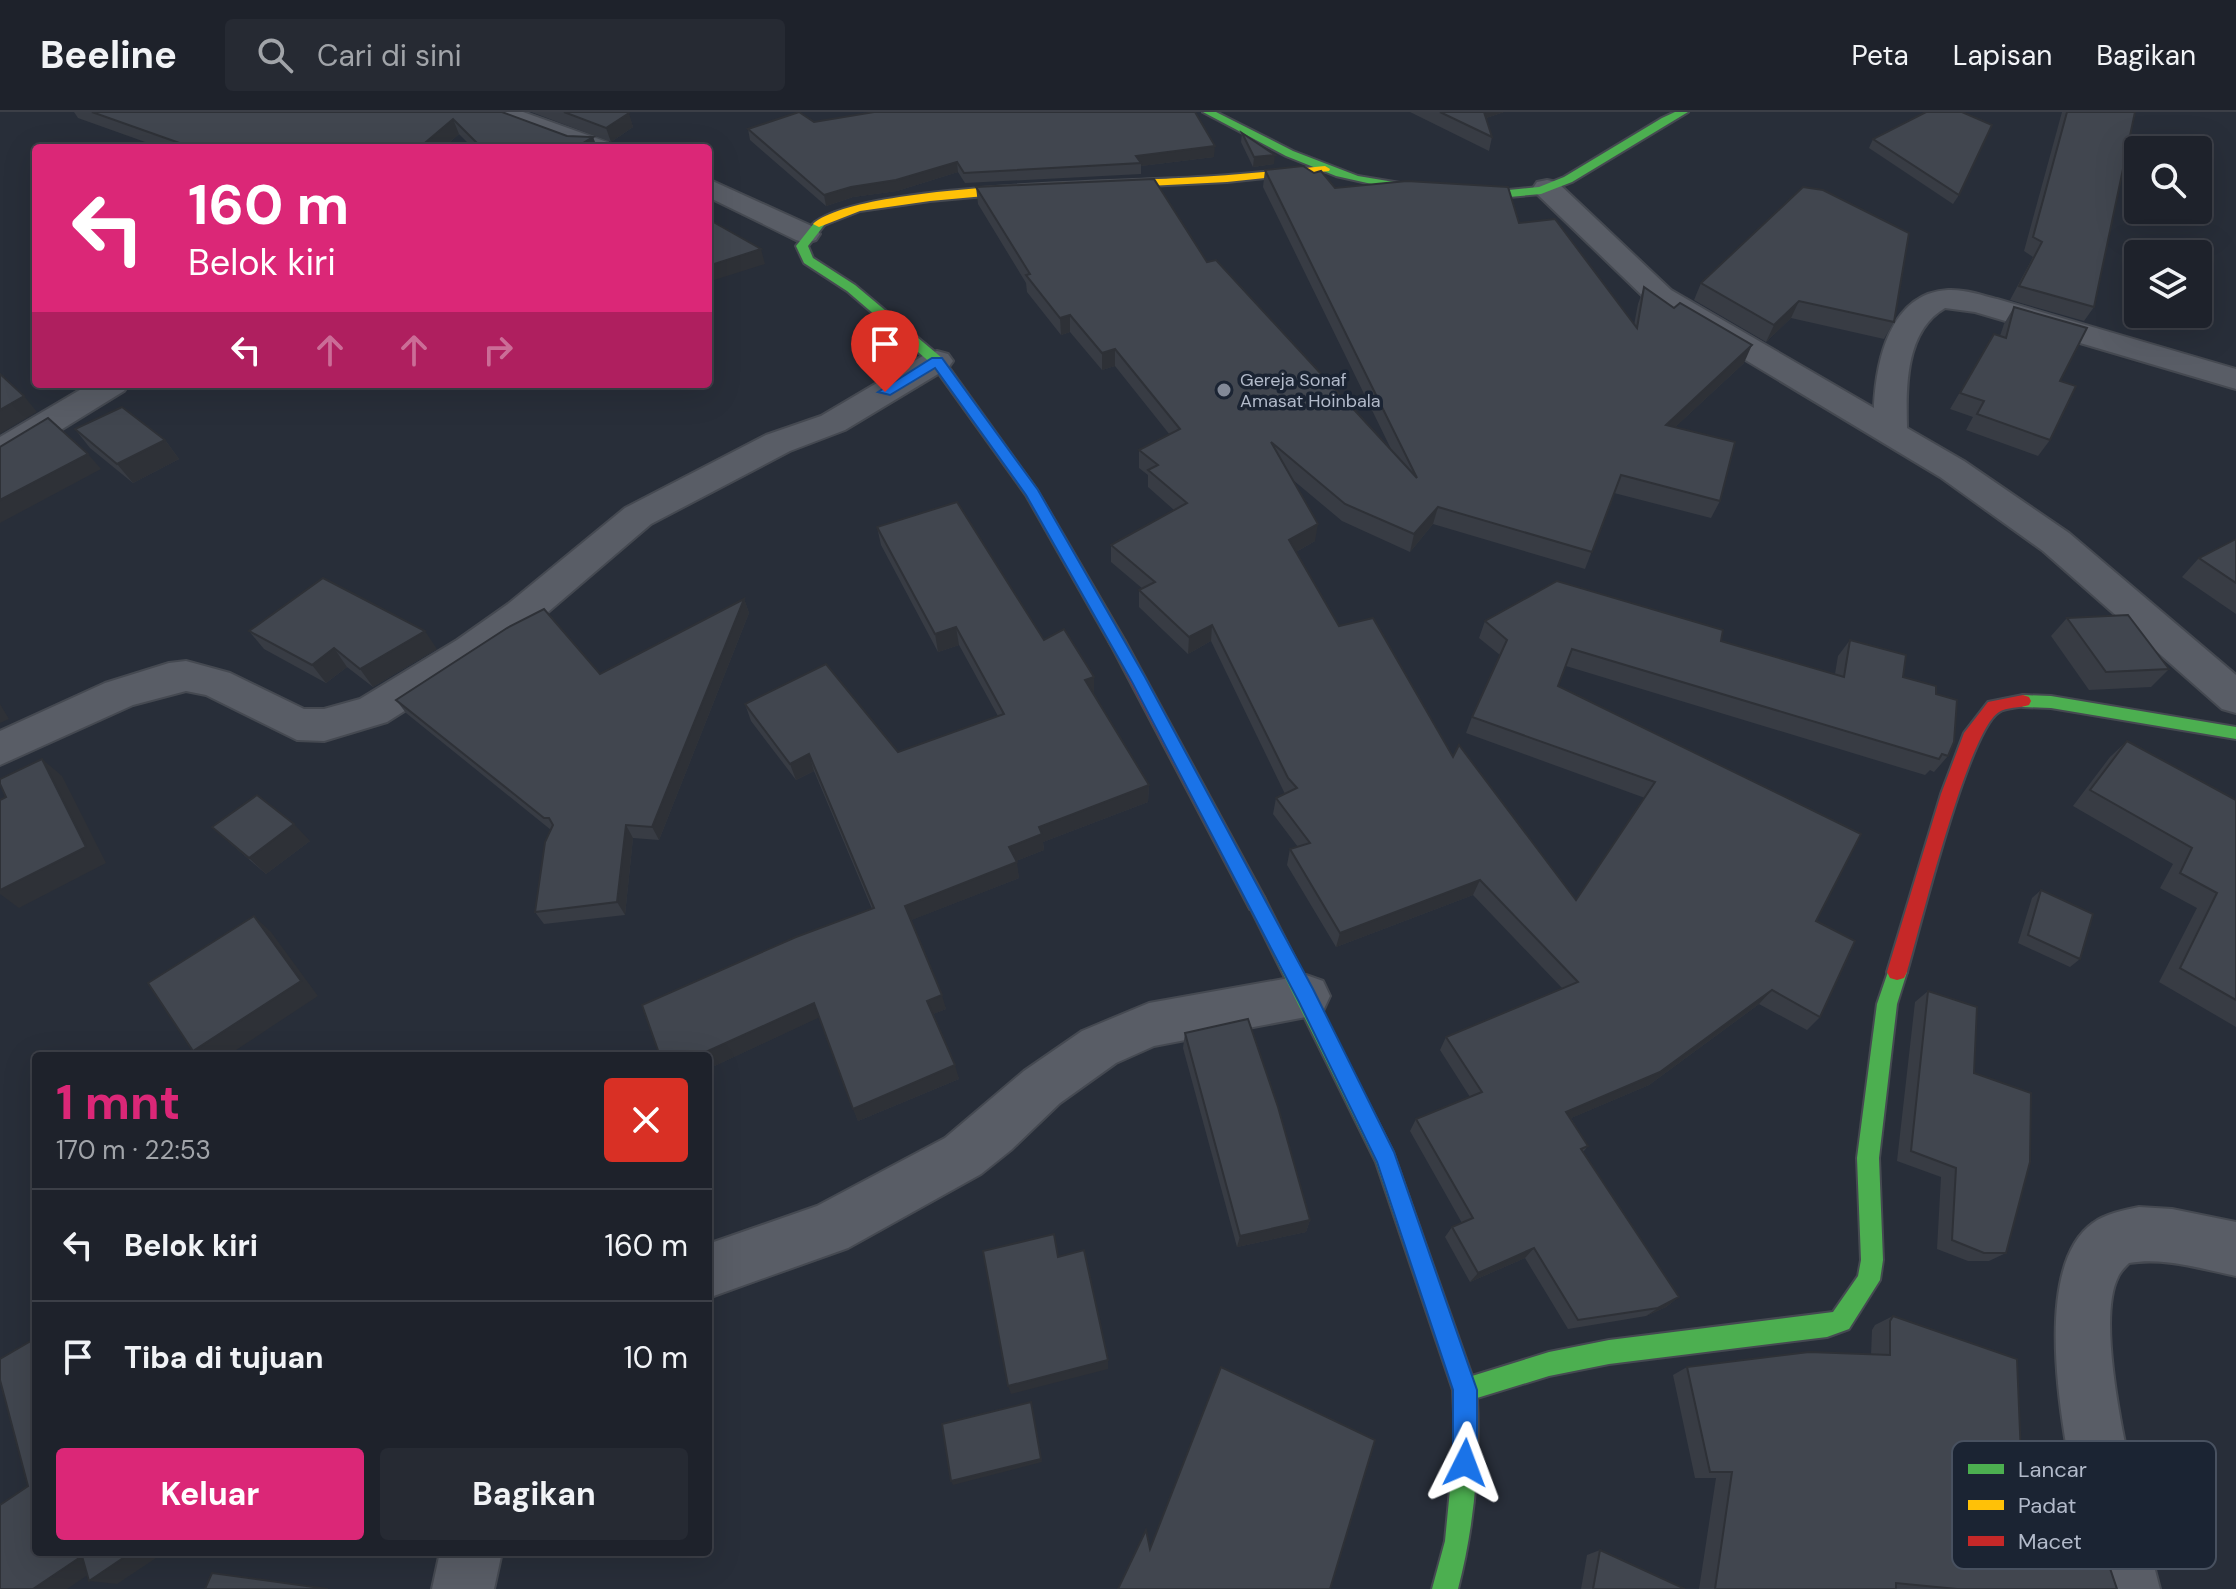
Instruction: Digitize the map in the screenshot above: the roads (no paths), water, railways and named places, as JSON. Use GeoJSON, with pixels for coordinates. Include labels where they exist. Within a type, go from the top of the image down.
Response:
{"type":"FeatureCollection","features":[{"type":"Feature","properties":{"kind":"street"},"geometry":{"type":"LineString","coordinates":[[499,112],[561,144]]}},
{"type":"Feature","properties":{"kind":"street"},"geometry":{"type":"LineString","coordinates":[[1208,112],[1325,169],[1369,181],[1433,191],[1486,194],[1547,188],[1572,177],[1654,124],[1683,112]]}},
{"type":"Feature","properties":{"kind":"street"},"geometry":{"type":"LineString","coordinates":[[1325,169],[1268,179],[1087,185],[941,196],[834,216],[806,234],[802,246],[808,260],[851,288],[937,361],[1032,493],[1140,682],[1306,996],[1386,1159],[1465,1390],[1467,1438],[1458,1541],[1445,1589]]}},
{"type":"Feature","properties":{"kind":"street"},"geometry":{"type":"LineString","coordinates":[[1547,188],[1660,296],[1952,469],[2056,542],[2236,698]]}},
{"type":"Feature","properties":{"kind":"street"},"geometry":{"type":"LineString","coordinates":[[712,189],[806,234]]}},
{"type":"Feature","properties":{"kind":"street"},"geometry":{"type":"LineString","coordinates":[[1890,431],[1889,399],[1903,340],[1918,313],[1941,299],[1961,299],[1987,306],[2236,379]]}},
{"type":"Feature","properties":{"kind":"street"},"geometry":{"type":"LineString","coordinates":[[0,749],[119,694],[169,678],[186,676],[244,695],[297,724],[324,725],[373,711],[471,650],[521,614],[638,516],[778,443],[833,423],[937,361]]}},
{"type":"Feature","properties":{"kind":"street"},"geometry":{"type":"LineString","coordinates":[[0,452],[106,388]]}},
{"type":"Feature","properties":{"kind":"street"},"geometry":{"type":"LineString","coordinates":[[1465,1390],[1549,1364],[1609,1352],[1827,1326],[1841,1321],[1869,1280],[1872,1260],[1868,1158],[1887,1004],[1950,794],[1972,733],[1994,706],[2015,701],[2051,702],[2236,733]]}},
{"type":"Feature","properties":{"kind":"street"},"geometry":{"type":"LineString","coordinates":[[712,1270],[829,1229],[963,1156],[993,1133],[1042,1087],[1099,1047],[1149,1025],[1306,996]]}},
{"type":"Feature","properties":{"kind":"street"},"geometry":{"type":"LineString","coordinates":[[2094,1441],[2083,1366],[2086,1290],[2096,1258],[2110,1243],[2128,1236],[2151,1234],[2236,1249]]}},
{"type":"Feature","properties":{"kind":"street"},"geometry":{"type":"LineString","coordinates":[[463,1589],[470,1556]]}},
{"type":"Feature","properties":{"kind":"street"},"geometry":{"type":"LineString","coordinates":[[2124,1569],[2129,1589]]}},
{"type":"Feature","properties":{"kind":"place","name":"Gereja Sonaf Amasat Hoinbala"},"geometry":{"type":"Point","coordinates":[1224,390]}}]}
